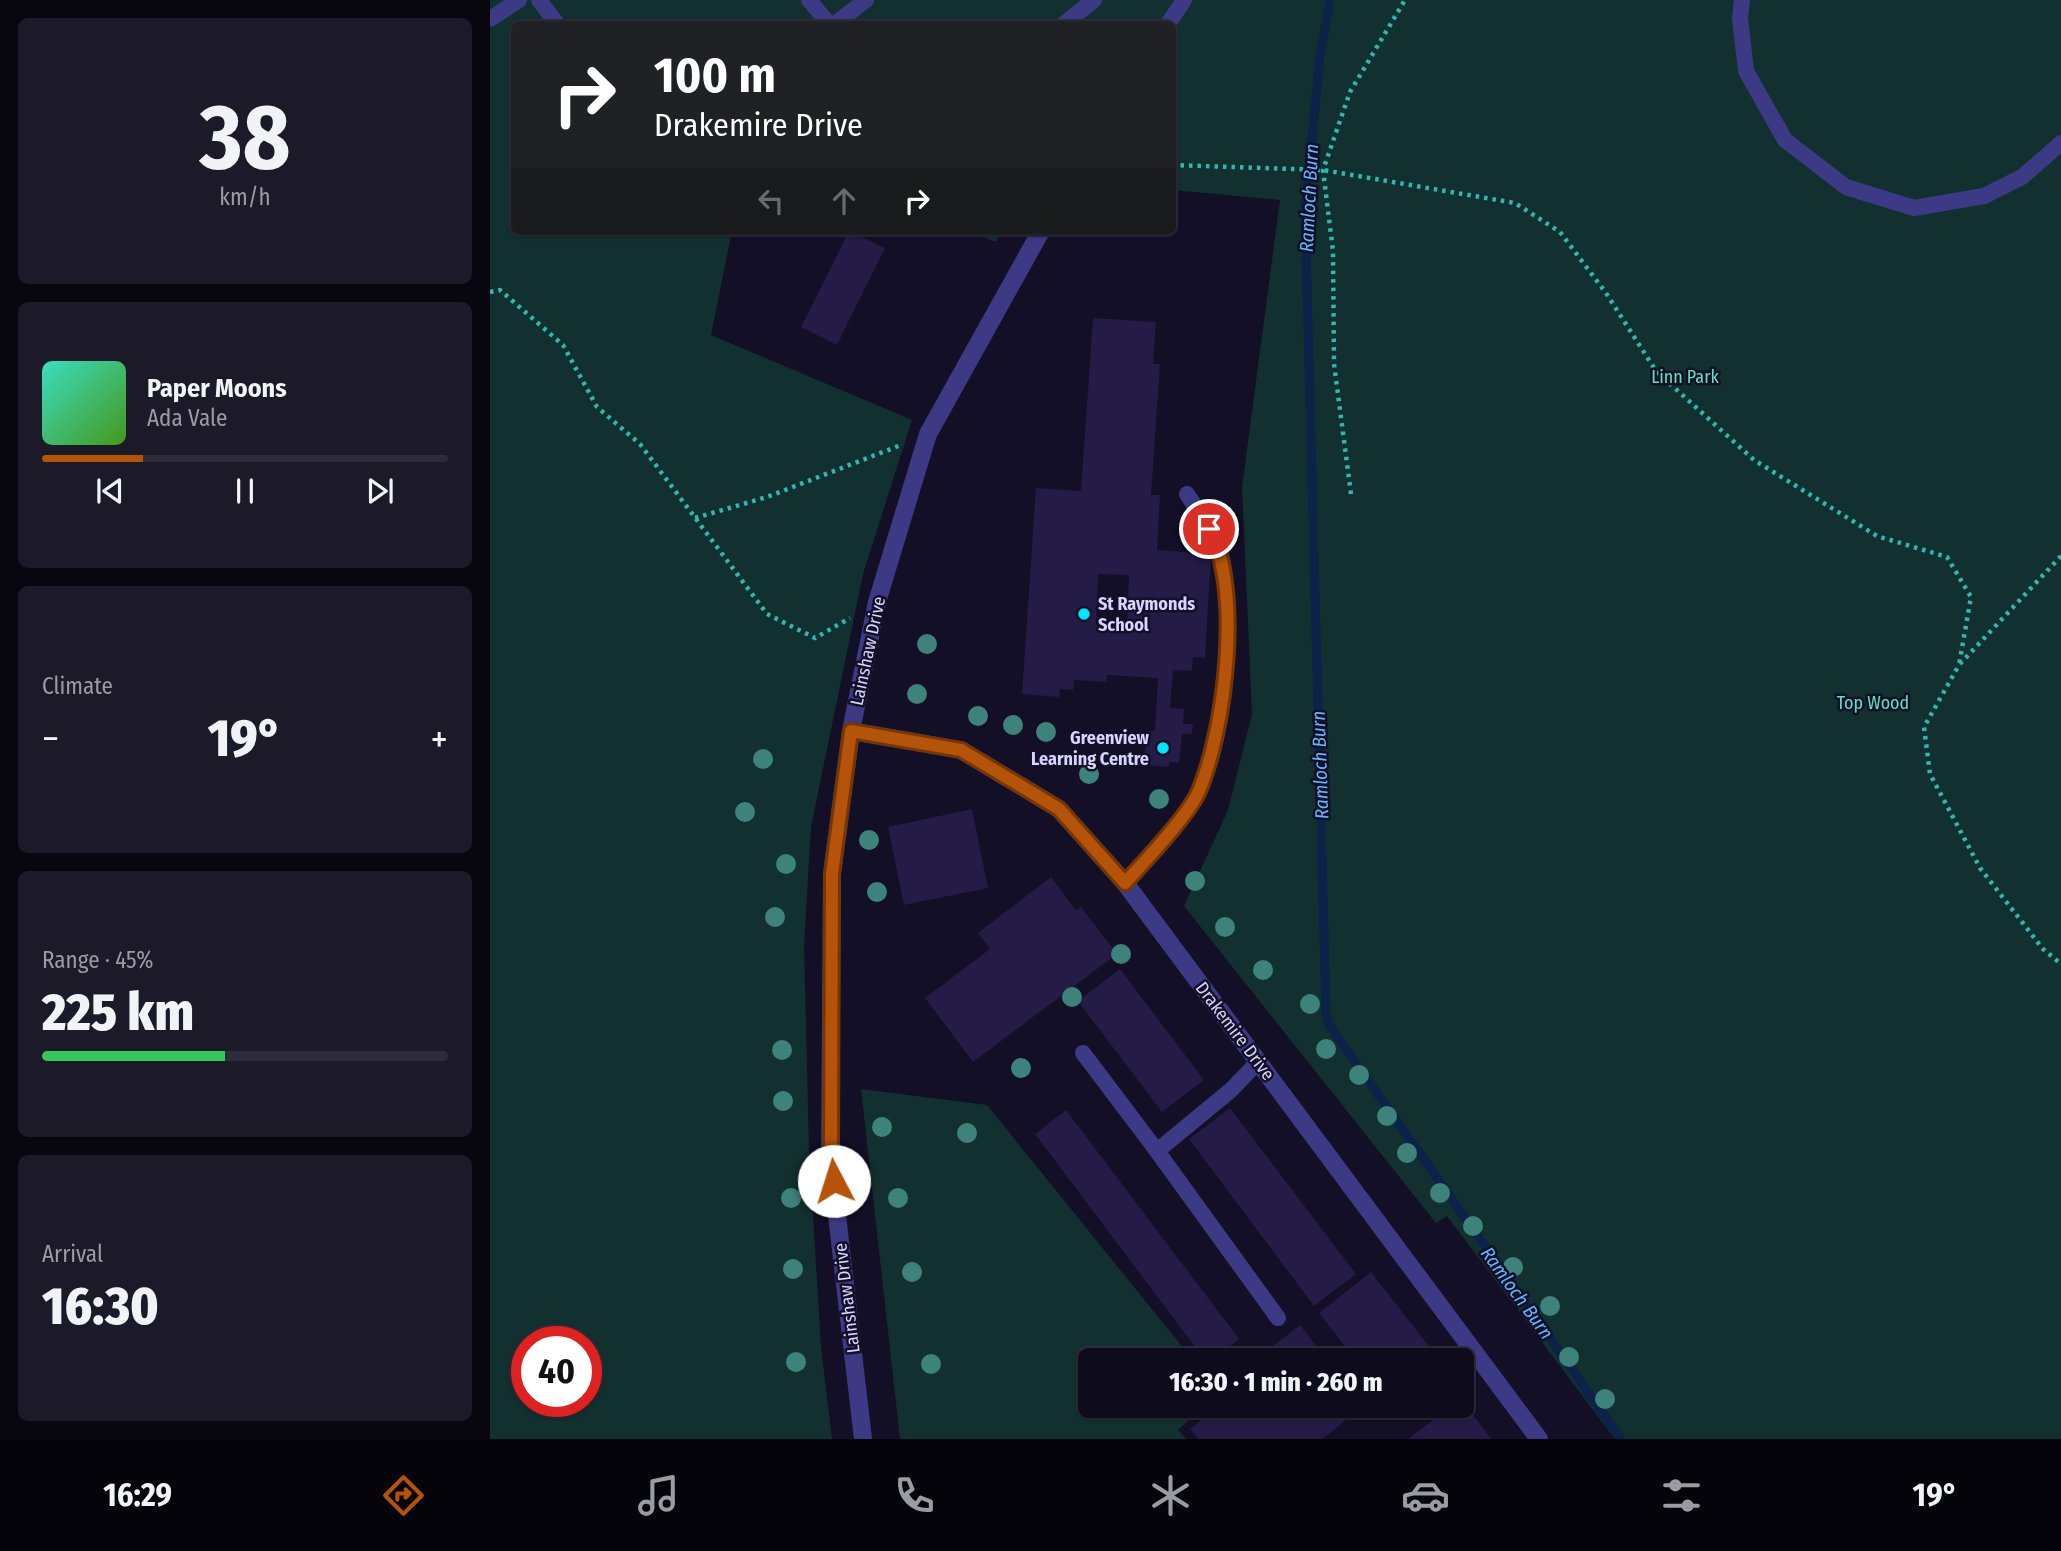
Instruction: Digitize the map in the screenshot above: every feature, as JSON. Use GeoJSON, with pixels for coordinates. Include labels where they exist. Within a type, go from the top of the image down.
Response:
{"type":"FeatureCollection","features":[{"type":"Feature","properties":{"kind":"street","name":"Lainshaw Drive"},"geometry":{"type":"LineString","coordinates":[[863,1439],[831,1156],[832,874],[851,731],[877,602],[928,435],[1039,235]]}},
{"type":"Feature","properties":{"kind":"street","name":"Drakemire Drive"},"geometry":{"type":"LineString","coordinates":[[851,731],[961,750],[1059,809],[1125,883],[1539,1439]]}},
{"type":"Feature","properties":{"kind":"lane"},"geometry":{"type":"LineString","coordinates":[[490,19],[519,0]]}},
{"type":"Feature","properties":{"kind":"lane"},"geometry":{"type":"LineString","coordinates":[[539,0],[555,21]]}},
{"type":"Feature","properties":{"kind":"lane"},"geometry":{"type":"LineString","coordinates":[[809,0],[826,21]]}},
{"type":"Feature","properties":{"kind":"lane"},"geometry":{"type":"LineString","coordinates":[[839,21],[866,0]]}},
{"type":"Feature","properties":{"kind":"lane"},"geometry":{"type":"LineString","coordinates":[[1068,21],[1094,0]]}},
{"type":"Feature","properties":{"kind":"lane"},"geometry":{"type":"LineString","coordinates":[[1170,21],[1184,0]]}},
{"type":"Feature","properties":{"kind":"lane"},"geometry":{"type":"LineString","coordinates":[[1742,0],[1740,18],[1746,71],[1785,140],[1846,187],[1914,208],[1984,196],[2022,177],[2061,143]]}},
{"type":"Feature","properties":{"kind":"lane"},"geometry":{"type":"LineString","coordinates":[[1125,883],[1149,857],[1198,793],[1222,713],[1227,617],[1219,547],[1187,494]]}},
{"type":"Feature","properties":{"kind":"lane"},"geometry":{"type":"LineString","coordinates":[[1083,1052],[1278,1318]]}},
{"type":"Feature","properties":{"kind":"lane"},"geometry":{"type":"LineString","coordinates":[[1157,1151],[1231,1090],[1258,1062]]}},
{"type":"Feature","properties":{"kind":"path"},"geometry":{"type":"LineString","coordinates":[[1351,494],[1334,364],[1333,251],[1323,170],[1350,92],[1405,0]]}},
{"type":"Feature","properties":{"kind":"path"},"geometry":{"type":"LineString","coordinates":[[1176,165],[1323,170],[1516,203],[1560,232],[1606,293],[1656,371],[1754,460],[1877,536],[1947,557],[1971,597],[1959,665]]}},
{"type":"Feature","properties":{"kind":"path"},"geometry":{"type":"LineString","coordinates":[[490,292],[500,290],[563,345],[597,407],[640,444],[767,614],[815,638],[877,602]]}},
{"type":"Feature","properties":{"kind":"path"},"geometry":{"type":"LineString","coordinates":[[695,517],[767,497],[928,435]]}},
{"type":"Feature","properties":{"kind":"path"},"geometry":{"type":"LineString","coordinates":[[2061,556],[1959,665],[1924,727],[1930,774],[1980,868],[2043,949],[2061,964]]}},
{"type":"Feature","properties":{"kind":"green space","name":"Linn Park"},"geometry":{"type":"Polygon","coordinates":[[[490,0],[2061,0],[2061,1439],[1615,1439],[1447,1216],[1436,1223],[1184,906],[1228,810],[1252,714],[1242,487],[1280,200],[1176,190],[1176,21],[511,21],[511,235],[731,235],[711,335],[912,420],[863,574],[811,827],[804,945],[809,1150],[821,1347],[832,1439],[490,1439],[490,0]]]}},
{"type":"Feature","properties":{"kind":"green space"},"geometry":{"type":"Polygon","coordinates":[[[978,235],[1000,235],[996,242],[978,235]]]}},
{"type":"Feature","properties":{"kind":"green space"},"geometry":{"type":"Polygon","coordinates":[[[861,1089],[987,1105],[1183,1348],[1078,1348],[1078,1418],[1191,1418],[1178,1430],[1186,1439],[900,1439],[861,1089]]]}},
{"type":"Feature","properties":{"kind":"building"},"geometry":{"type":"Polygon","coordinates":[[[847,235],[857,235],[885,248],[837,345],[801,327],[847,235]]]}},
{"type":"Feature","properties":{"kind":"building"},"geometry":{"type":"Polygon","coordinates":[[[1093,318],[1156,322],[1153,364],[1160,364],[1151,495],[1160,495],[1157,550],[1211,554],[1205,658],[1193,657],[1192,671],[1173,670],[1170,708],[1184,709],[1183,724],[1193,724],[1192,734],[1182,734],[1179,763],[1169,762],[1169,767],[1144,765],[1147,731],[1155,731],[1158,678],[1107,675],[1107,682],[1074,680],[1073,690],[1060,689],[1059,697],[1022,694],[1036,488],[1081,491],[1093,318]],[[1098,574],[1096,624],[1127,626],[1129,575],[1098,574]]]}},
{"type":"Feature","properties":{"kind":"building"},"geometry":{"type":"Polygon","coordinates":[[[972,809],[988,888],[904,905],[888,827],[972,809]]]}},
{"type":"Feature","properties":{"kind":"building"},"geometry":{"type":"Polygon","coordinates":[[[1051,877],[1076,910],[1081,907],[1117,954],[973,1062],[925,998],[990,949],[978,933],[1051,877]]]}},
{"type":"Feature","properties":{"kind":"building"},"geometry":{"type":"Polygon","coordinates":[[[1120,969],[1204,1080],[1162,1112],[1078,1001],[1120,969]]]}},
{"type":"Feature","properties":{"kind":"building"},"geometry":{"type":"Polygon","coordinates":[[[1230,1108],[1356,1274],[1314,1306],[1189,1139],[1230,1108]]]}},
{"type":"Feature","properties":{"kind":"building"},"geometry":{"type":"Polygon","coordinates":[[[1066,1110],[1239,1339],[1227,1348],[1196,1348],[1035,1134],[1066,1110]]]}},
{"type":"Feature","properties":{"kind":"building"},"geometry":{"type":"Polygon","coordinates":[[[1371,1272],[1430,1348],[1347,1348],[1319,1313],[1371,1272]]]}},
{"type":"Feature","properties":{"kind":"building"},"geometry":{"type":"Polygon","coordinates":[[[1300,1325],[1318,1348],[1270,1348],[1300,1325]]]}},
{"type":"Feature","properties":{"kind":"building"},"geometry":{"type":"Polygon","coordinates":[[[1474,1416],[1491,1439],[1408,1439],[1436,1418],[1474,1416]]]}},
{"type":"Feature","properties":{"kind":"building"},"geometry":{"type":"Polygon","coordinates":[[[1204,1418],[1349,1418],[1322,1439],[1198,1439],[1190,1429],[1204,1418]]]}},
{"type":"Feature","properties":{"kind":"waterway","name":"Ramloch Burn"},"geometry":{"type":"LineString","coordinates":[[1330,0],[1320,56],[1305,211],[1326,1014],[1329,1025],[1621,1439]]}},
{"type":"Feature","properties":{"kind":"place","name":"St Raymonds School"},"geometry":{"type":"Point","coordinates":[1084,614]}},
{"type":"Feature","properties":{"kind":"place","name":"Greenview Learning Centre"},"geometry":{"type":"Point","coordinates":[1163,748]}},
{"type":"Feature","properties":{"kind":"route"},"geometry":{"type":"LineString","coordinates":[[834,1181],[831,1156],[832,874],[851,731],[961,750],[1059,809],[1125,883],[1149,857],[1198,793],[1222,713],[1227,617],[1219,547],[1209,529]]}},
{"type":"Feature","properties":{"kind":"park label","name":"Top Wood"},"geometry":{"type":"Point","coordinates":[1873,703]}}]}
